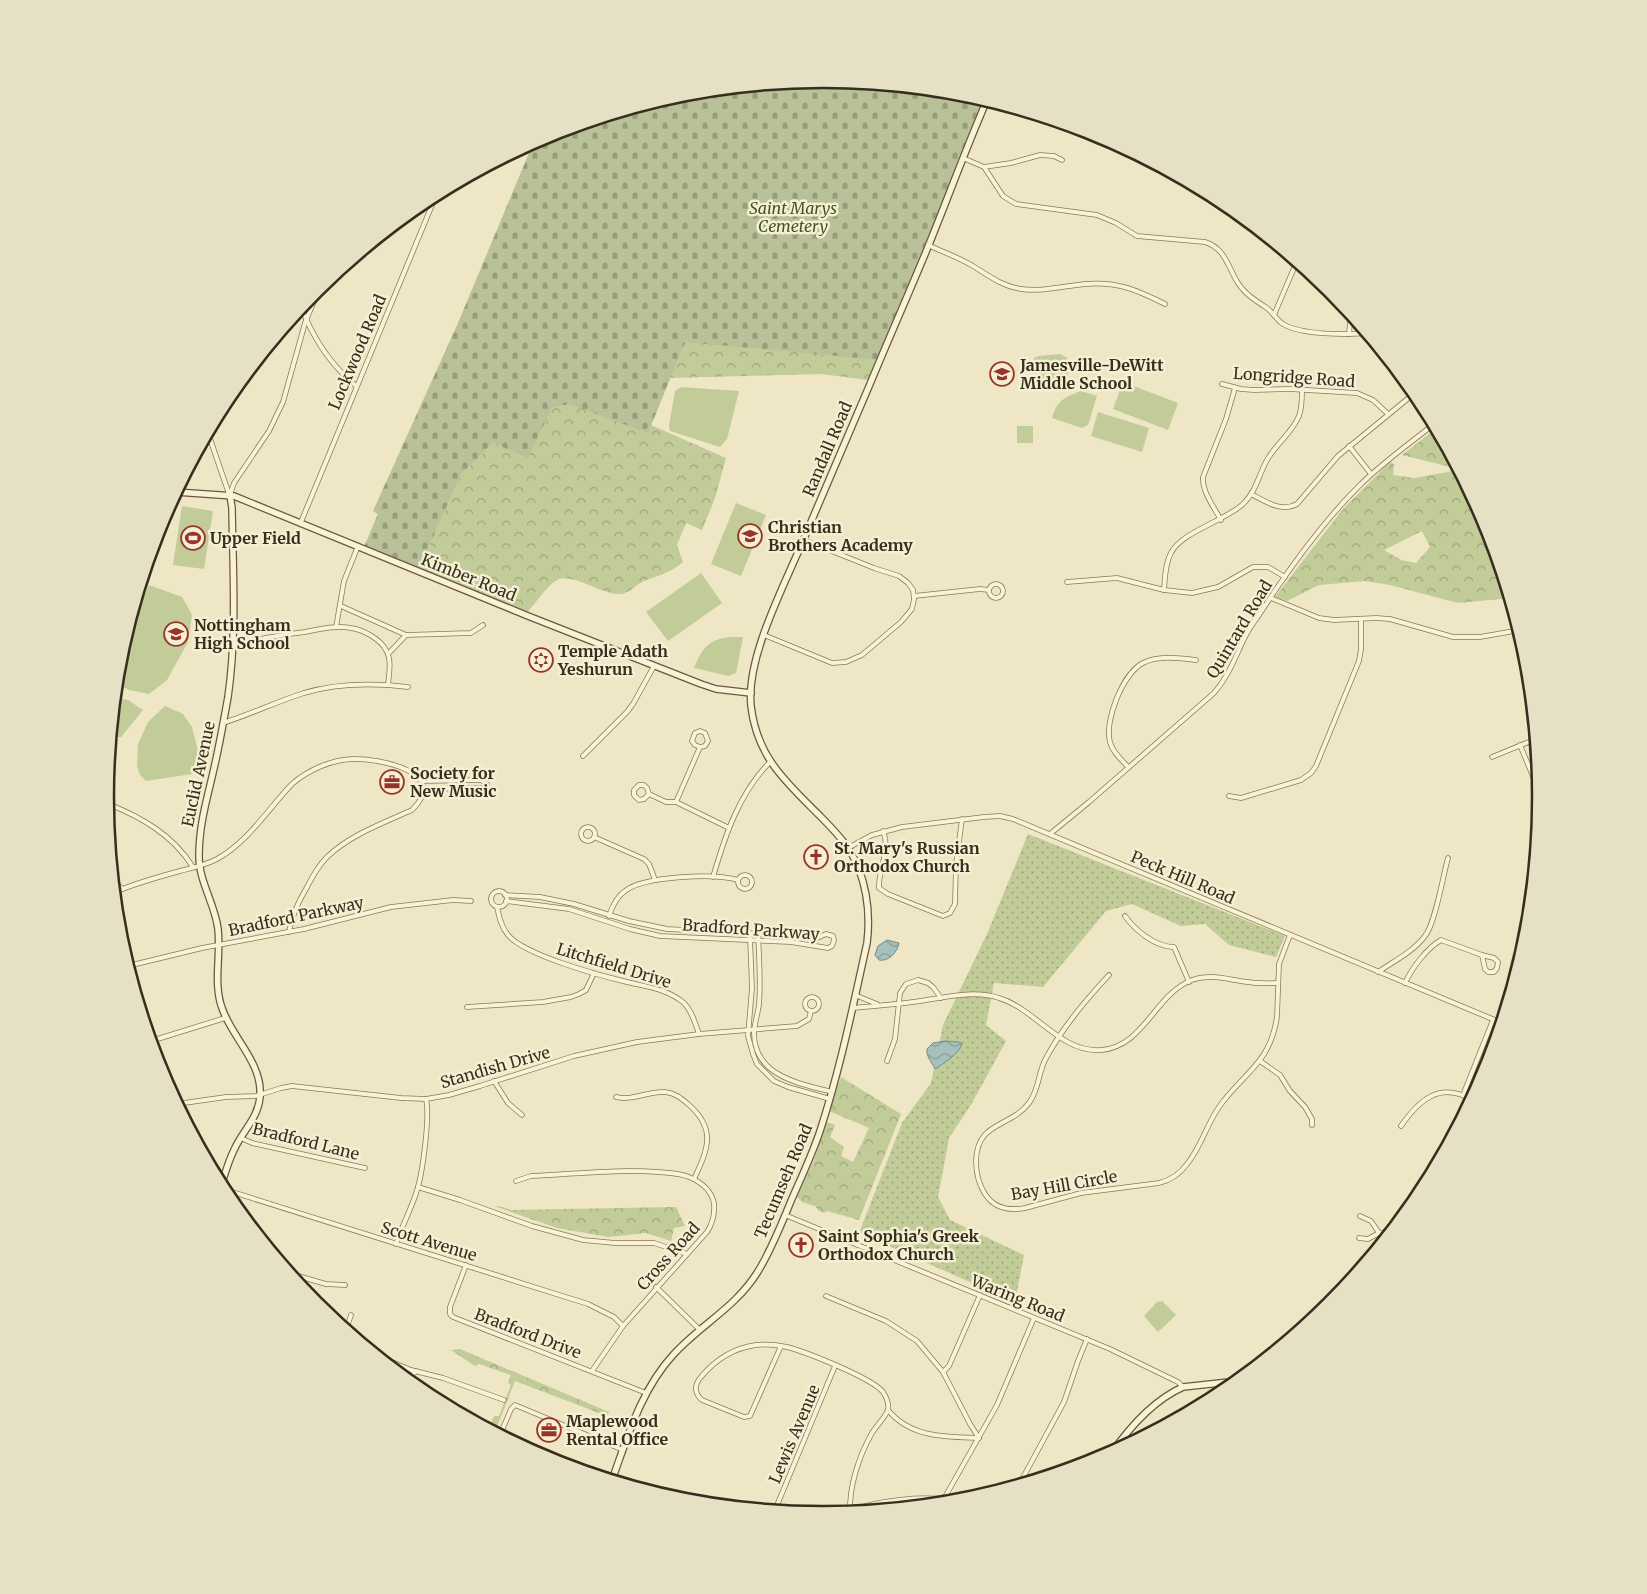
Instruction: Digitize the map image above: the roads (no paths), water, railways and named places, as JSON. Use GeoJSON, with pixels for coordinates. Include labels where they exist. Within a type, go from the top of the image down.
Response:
{"type":"FeatureCollection","features":[{"type":"Feature","properties":{"kind":"street","name":"Randall Road"},"geometry":{"type":"LineString","coordinates":[[848,848],[831,827],[785,781],[770,762],[756,729],[751,705],[756,657],[984,106]]}},
{"type":"Feature","properties":{"kind":"street"},"geometry":{"type":"LineString","coordinates":[[963,158],[984,167],[1011,163],[1040,155],[1054,156],[1062,160]]}},
{"type":"Feature","properties":{"kind":"street"},"geometry":{"type":"LineString","coordinates":[[984,167],[1003,196],[1016,204],[1097,215],[1116,223],[1137,236],[1205,242],[1214,246],[1224,254],[1243,290],[1279,321],[1291,328],[1314,332],[1361,333]]}},
{"type":"Feature","properties":{"kind":"street","name":"Lockwood Road"},"geometry":{"type":"LineString","coordinates":[[300,522],[432,205]]}},
{"type":"Feature","properties":{"kind":"street"},"geometry":{"type":"LineString","coordinates":[[928,245],[972,265],[1005,285],[1016,288],[1035,290],[1085,284],[1113,284],[1139,291],[1165,304]]}},
{"type":"Feature","properties":{"kind":"street"},"geometry":{"type":"LineString","coordinates":[[1274,315],[1294,267]]}},
{"type":"Feature","properties":{"kind":"street"},"geometry":{"type":"LineString","coordinates":[[230,495],[236,478],[269,431],[284,402],[306,319],[312,306]]}},
{"type":"Feature","properties":{"kind":"street"},"geometry":{"type":"LineString","coordinates":[[304,314],[324,352],[356,386]]}},
{"type":"Feature","properties":{"kind":"street"},"geometry":{"type":"LineString","coordinates":[[1349,334],[1350,322]]}},
{"type":"Feature","properties":{"kind":"street","name":"Longridge Road"},"geometry":{"type":"LineString","coordinates":[[1222,384],[1235,388],[1254,390],[1302,390],[1362,394],[1374,400],[1388,414]]}},
{"type":"Feature","properties":{"kind":"street"},"geometry":{"type":"LineString","coordinates":[[1221,520],[1205,492],[1203,477],[1226,418],[1235,388]]}},
{"type":"Feature","properties":{"kind":"street"},"geometry":{"type":"LineString","coordinates":[[1164,590],[1169,558],[1176,545],[1231,514],[1251,494],[1271,454],[1299,416],[1302,390]]}},
{"type":"Feature","properties":{"kind":"street"},"geometry":{"type":"LineString","coordinates":[[1251,494],[1280,507],[1294,506],[1304,497],[1338,456],[1409,397]]}},
{"type":"Feature","properties":{"kind":"street","name":"Quintard Road"},"geometry":{"type":"LineString","coordinates":[[1050,834],[1214,694],[1231,670],[1244,639],[1285,577],[1340,507],[1372,474],[1429,428]]}},
{"type":"Feature","properties":{"kind":"street"},"geometry":{"type":"LineString","coordinates":[[210,440],[230,495]]}},
{"type":"Feature","properties":{"kind":"street"},"geometry":{"type":"LineString","coordinates":[[1349,446],[1372,474]]}},
{"type":"Feature","properties":{"kind":"street","name":"Kimber Road"},"geometry":{"type":"LineString","coordinates":[[183,492],[230,495],[266,507],[528,616],[654,666],[716,689],[751,693]]}},
{"type":"Feature","properties":{"kind":"street","name":"Euclid Avenue"},"geometry":{"type":"LineString","coordinates":[[225,1176],[234,1150],[257,1112],[260,1094],[259,1079],[254,1066],[225,1018],[218,992],[219,945],[216,919],[196,866],[202,812],[215,766],[223,723],[233,645],[234,599],[230,495]]}},
{"type":"Feature","properties":{"kind":"street"},"geometry":{"type":"LineString","coordinates":[[764,635],[832,663],[846,662],[862,655],[908,616],[914,604],[914,596],[908,582],[899,576],[804,540]]}},
{"type":"Feature","properties":{"kind":"street"},"geometry":{"type":"LineString","coordinates":[[336,627],[344,581],[358,546]]}},
{"type":"Feature","properties":{"kind":"street"},"geometry":{"type":"LineString","coordinates":[[1067,582],[1118,578],[1142,586],[1179,593],[1203,591],[1218,587],[1253,567],[1268,567],[1285,577]]}},
{"type":"Feature","properties":{"kind":"street"},"geometry":{"type":"LineString","coordinates":[[914,596],[980,589],[989,590]]}},
{"type":"Feature","properties":{"kind":"street"},"geometry":{"type":"LineString","coordinates":[[1271,598],[1319,618],[1334,620],[1390,619],[1453,637],[1463,638],[1513,631]]}},
{"type":"Feature","properties":{"kind":"street"},"geometry":{"type":"LineString","coordinates":[[341,606],[406,635],[472,633],[483,625]]}},
{"type":"Feature","properties":{"kind":"street"},"geometry":{"type":"LineString","coordinates":[[1229,796],[1241,798],[1301,780],[1311,773],[1316,766],[1360,661],[1361,619]]}},
{"type":"Feature","properties":{"kind":"street"},"geometry":{"type":"LineString","coordinates":[[233,645],[262,638],[336,627],[352,628],[362,631],[380,644],[388,654],[388,684]]}},
{"type":"Feature","properties":{"kind":"street"},"geometry":{"type":"LineString","coordinates":[[388,654],[406,635]]}},
{"type":"Feature","properties":{"kind":"street"},"geometry":{"type":"LineString","coordinates":[[1128,767],[1112,748],[1109,734],[1115,707],[1126,680],[1137,667],[1151,660],[1167,658],[1196,660]]}},
{"type":"Feature","properties":{"kind":"street"},"geometry":{"type":"LineString","coordinates":[[583,756],[634,704],[654,666]]}},
{"type":"Feature","properties":{"kind":"street"},"geometry":{"type":"LineString","coordinates":[[223,723],[313,691],[344,685],[388,684],[408,687]]}},
{"type":"Feature","properties":{"kind":"street"},"geometry":{"type":"LineString","coordinates":[[676,802],[700,747],[707,744],[708,738],[705,733],[700,732],[693,735],[692,741],[694,746],[700,747]]}},
{"type":"Feature","properties":{"kind":"street"},"geometry":{"type":"LineString","coordinates":[[1492,757],[1530,741]]}},
{"type":"Feature","properties":{"kind":"street"},"geometry":{"type":"LineString","coordinates":[[1520,745],[1532,774]]}},
{"type":"Feature","properties":{"kind":"street"},"geometry":{"type":"LineString","coordinates":[[120,887],[122,889],[214,860],[238,844],[292,784],[320,766],[343,760],[366,759],[397,765],[411,772],[422,781],[424,789],[417,805],[412,810],[365,832],[342,845],[327,857],[312,876],[300,899],[289,932]]}},
{"type":"Feature","properties":{"kind":"street"},"geometry":{"type":"LineString","coordinates":[[713,877],[729,828],[746,793],[759,773],[770,762]]}},
{"type":"Feature","properties":{"kind":"street"},"geometry":{"type":"LineString","coordinates":[[422,781],[481,780],[487,784],[484,788],[424,789]]}},
{"type":"Feature","properties":{"kind":"street"},"geometry":{"type":"LineString","coordinates":[[649,794],[646,798],[639,800],[635,797],[634,790],[637,786],[644,785],[649,794],[666,802],[676,802],[729,828]]}},
{"type":"Feature","properties":{"kind":"street"},"geometry":{"type":"LineString","coordinates":[[114,807],[139,817],[165,834],[196,866]]}},
{"type":"Feature","properties":{"kind":"street","name":"Peck Hill Road"},"geometry":{"type":"LineString","coordinates":[[848,848],[883,831],[902,827],[1000,816],[1013,819],[1496,1021]]}},
{"type":"Feature","properties":{"kind":"street"},"geometry":{"type":"LineString","coordinates":[[883,831],[886,838],[886,846],[879,888],[888,894],[943,916],[950,913],[955,904],[956,864],[962,819]]}},
{"type":"Feature","properties":{"kind":"street"},"geometry":{"type":"LineString","coordinates":[[594,837],[644,859],[649,864],[655,880]]}},
{"type":"Feature","properties":{"kind":"street","name":"Tecumseh Road"},"geometry":{"type":"LineString","coordinates":[[614,1474],[637,1410],[646,1393],[661,1369],[674,1354],[727,1309],[751,1282],[768,1252],[810,1157],[832,1092],[869,929],[868,909],[863,882],[848,848]]}},
{"type":"Feature","properties":{"kind":"street"},"geometry":{"type":"LineString","coordinates":[[1378,972],[1413,949],[1426,936],[1431,925],[1448,858]]}},
{"type":"Feature","properties":{"kind":"street"},"geometry":{"type":"LineString","coordinates":[[607,921],[614,903],[625,890],[639,883],[679,878],[713,877],[738,880]]}},
{"type":"Feature","properties":{"kind":"street"},"geometry":{"type":"LineString","coordinates":[[498,891],[505,895],[506,901],[504,905],[497,906],[491,900],[498,891]]}},
{"type":"Feature","properties":{"kind":"street","name":"Bradford Parkway"},"geometry":{"type":"LineString","coordinates":[[505,895],[540,897],[574,904],[629,921],[667,929],[786,935],[815,939],[826,934],[830,935],[834,940],[830,948],[791,942],[660,936],[630,929],[569,909],[506,901]]}},
{"type":"Feature","properties":{"kind":"street","name":"Bradford Parkway"},"geometry":{"type":"LineString","coordinates":[[134,964],[289,932],[391,908],[453,900],[471,901]]}},
{"type":"Feature","properties":{"kind":"street","name":"Litchfield Drive"},"geometry":{"type":"LineString","coordinates":[[497,906],[504,929],[515,942],[526,949],[594,973],[659,989],[685,1004],[690,1011],[699,1034]]}},
{"type":"Feature","properties":{"kind":"street"},"geometry":{"type":"LineString","coordinates":[[1125,916],[1133,927],[1157,943],[1166,947],[1174,947],[1188,982]]}},
{"type":"Feature","properties":{"kind":"street"},"geometry":{"type":"LineString","coordinates":[[750,933],[752,988],[748,1030],[752,1054],[757,1064],[774,1081],[830,1099]]}},
{"type":"Feature","properties":{"kind":"street"},"geometry":{"type":"LineString","coordinates":[[758,934],[759,1002],[754,1029],[760,1055],[775,1073],[797,1083],[832,1092]]}},
{"type":"Feature","properties":{"kind":"street","name":"Bay Hill Circle"},"geometry":{"type":"LineString","coordinates":[[1109,975],[1082,1005],[1060,1037],[1045,1061],[1037,1088],[1029,1102],[1014,1116],[992,1127],[978,1146],[976,1160],[978,1182],[988,1198],[1003,1208],[1016,1210],[1081,1193],[1159,1183],[1173,1178],[1188,1164],[1219,1107],[1260,1062],[1271,1041],[1276,1026],[1279,996],[1279,964],[1290,935]]}},
{"type":"Feature","properties":{"kind":"street"},"geometry":{"type":"LineString","coordinates":[[1405,983],[1411,970],[1441,940],[1494,958],[1498,962],[1494,972],[1488,972],[1485,969],[1482,955]]}},
{"type":"Feature","properties":{"kind":"street"},"geometry":{"type":"LineString","coordinates":[[467,1007],[543,1002],[571,997],[586,990],[594,973]]}},
{"type":"Feature","properties":{"kind":"street"},"geometry":{"type":"LineString","coordinates":[[852,1008],[978,995],[998,997],[1020,1007],[1060,1037],[1082,1048],[1098,1050],[1114,1048],[1135,1035],[1167,997],[1188,982],[1217,976],[1249,982],[1278,983]]}},
{"type":"Feature","properties":{"kind":"street"},"geometry":{"type":"LineString","coordinates":[[887,1062],[895,1039],[901,990],[906,984],[922,980],[938,991],[941,998]]}},
{"type":"Feature","properties":{"kind":"street"},"geometry":{"type":"LineString","coordinates":[[855,995],[877,1004]]}},
{"type":"Feature","properties":{"kind":"street","name":"Standish Drive"},"geometry":{"type":"LineString","coordinates":[[183,1103],[260,1094],[292,1086],[426,1099],[449,1095],[494,1082],[574,1056],[637,1042],[699,1034],[797,1026],[809,1019],[811,1011]]}},
{"type":"Feature","properties":{"kind":"street"},"geometry":{"type":"LineString","coordinates":[[157,1039],[225,1018]]}},
{"type":"Feature","properties":{"kind":"street"},"geometry":{"type":"LineString","coordinates":[[1463,1094],[1493,1020]]}},
{"type":"Feature","properties":{"kind":"street"},"geometry":{"type":"LineString","coordinates":[[1260,1062],[1280,1075],[1290,1091],[1305,1107],[1312,1119],[1312,1125]]}},
{"type":"Feature","properties":{"kind":"street"},"geometry":{"type":"LineString","coordinates":[[494,1082],[508,1103],[522,1114]]}},
{"type":"Feature","properties":{"kind":"street"},"geometry":{"type":"LineString","coordinates":[[616,1098],[625,1099],[666,1092],[680,1097],[692,1107],[703,1120],[708,1138],[706,1149],[694,1179]]}},
{"type":"Feature","properties":{"kind":"street"},"geometry":{"type":"LineString","coordinates":[[1401,1126],[1421,1101],[1428,1097],[1447,1092],[1463,1094],[1467,1096]]}},
{"type":"Feature","properties":{"kind":"street"},"geometry":{"type":"LineString","coordinates":[[396,1244],[418,1187],[428,1119],[426,1099]]}},
{"type":"Feature","properties":{"kind":"street","name":"Bradford Lane"},"geometry":{"type":"LineString","coordinates":[[241,1138],[252,1143],[365,1168]]}},
{"type":"Feature","properties":{"kind":"street","name":"Cross Road"},"geometry":{"type":"LineString","coordinates":[[516,1181],[531,1176],[631,1171],[670,1173],[694,1179],[706,1186],[713,1199],[714,1216],[707,1232],[623,1326],[592,1371]]}},
{"type":"Feature","properties":{"kind":"street"},"geometry":{"type":"LineString","coordinates":[[418,1187],[532,1226],[583,1240],[615,1243],[654,1243],[687,1254]]}},
{"type":"Feature","properties":{"kind":"street","name":"Scott Avenue"},"geometry":{"type":"LineString","coordinates":[[235,1193],[588,1304],[614,1317],[623,1326]]}},
{"type":"Feature","properties":{"kind":"street","name":"Waring Road"},"geometry":{"type":"LineString","coordinates":[[785,1215],[1087,1339],[1178,1382],[1182,1387]]}},
{"type":"Feature","properties":{"kind":"street"},"geometry":{"type":"LineString","coordinates":[[1360,1216],[1371,1221],[1379,1233]]}},
{"type":"Feature","properties":{"kind":"street"},"geometry":{"type":"LineString","coordinates":[[1359,1238],[1368,1239],[1383,1233]]}},
{"type":"Feature","properties":{"kind":"street","name":"Bradford Drive"},"geometry":{"type":"LineString","coordinates":[[466,1266],[450,1307],[450,1314],[453,1317],[646,1393]]}},
{"type":"Feature","properties":{"kind":"street"},"geometry":{"type":"LineString","coordinates":[[302,1278],[319,1283],[345,1285]]}},
{"type":"Feature","properties":{"kind":"street"},"geometry":{"type":"LineString","coordinates":[[656,1287],[700,1330]]}},
{"type":"Feature","properties":{"kind":"street"},"geometry":{"type":"LineString","coordinates":[[943,1372],[949,1366],[980,1295]]}},
{"type":"Feature","properties":{"kind":"street"},"geometry":{"type":"LineString","coordinates":[[826,1296],[905,1332],[923,1347],[943,1372],[979,1438]]}},
{"type":"Feature","properties":{"kind":"street"},"geometry":{"type":"LineString","coordinates":[[348,1323],[351,1315]]}},
{"type":"Feature","properties":{"kind":"street"},"geometry":{"type":"LineString","coordinates":[[945,1496],[1000,1398],[1034,1318]]}},
{"type":"Feature","properties":{"kind":"street"},"geometry":{"type":"LineString","coordinates":[[1023,1477],[1064,1402],[1087,1339]]}},
{"type":"Feature","properties":{"kind":"street"},"geometry":{"type":"LineString","coordinates":[[781,1346],[750,1416],[744,1417],[702,1400],[697,1396],[695,1390],[700,1379],[709,1368],[728,1354],[755,1345],[781,1346],[801,1352],[877,1386],[884,1393],[888,1402],[888,1410],[869,1439],[856,1470],[850,1505]]}},
{"type":"Feature","properties":{"kind":"street"},"geometry":{"type":"LineString","coordinates":[[397,1364],[504,1400]]}},
{"type":"Feature","properties":{"kind":"street","name":"Lewis Avenue"},"geometry":{"type":"LineString","coordinates":[[777,1505],[835,1366]]}},
{"type":"Feature","properties":{"kind":"street"},"geometry":{"type":"LineString","coordinates":[[412,1375],[416,1371]]}},
{"type":"Feature","properties":{"kind":"street"},"geometry":{"type":"LineString","coordinates":[[1122,1440],[1167,1395],[1182,1387],[1224,1382]]}},
{"type":"Feature","properties":{"kind":"street"},"geometry":{"type":"LineString","coordinates":[[503,1429],[515,1405],[623,1450]]}},
{"type":"Feature","properties":{"kind":"street"},"geometry":{"type":"LineString","coordinates":[[888,1410],[898,1421],[928,1434],[945,1437],[979,1438]]}},
{"type":"Feature","properties":{"kind":"street"},"geometry":{"type":"LineString","coordinates":[[887,1503],[900,1500],[929,1498]]}},
{"type":"Feature","properties":{"kind":"water"},"geometry":{"type":"Polygon","coordinates":[[[887,940],[899,943],[898,947],[889,958],[879,960],[875,955],[878,946],[887,940]]]}},
{"type":"Feature","properties":{"kind":"water"},"geometry":{"type":"Polygon","coordinates":[[[945,1041],[962,1044],[955,1055],[935,1069],[928,1057],[927,1049],[933,1043],[945,1041]]]}},
{"type":"Feature","properties":{"kind":"place","name":"Jamesville-DeWitt Middle School"},"geometry":{"type":"Point","coordinates":[1002,374]}},
{"type":"Feature","properties":{"kind":"place","name":"Christian Brothers Academy"},"geometry":{"type":"Point","coordinates":[750,536]}},
{"type":"Feature","properties":{"kind":"place","name":"Upper Field"},"geometry":{"type":"Point","coordinates":[193,538]}},
{"type":"Feature","properties":{"kind":"place","name":"Nottingham High School"},"geometry":{"type":"Point","coordinates":[176,634]}},
{"type":"Feature","properties":{"kind":"place","name":"Temple Adath Yeshurun"},"geometry":{"type":"Point","coordinates":[541,660]}},
{"type":"Feature","properties":{"kind":"place","name":"Society for New Music"},"geometry":{"type":"Point","coordinates":[392,782]}},
{"type":"Feature","properties":{"kind":"place","name":"St. Mary's Russian Orthodox Church"},"geometry":{"type":"Point","coordinates":[816,857]}},
{"type":"Feature","properties":{"kind":"place","name":"Saint Sophia's Greek Orthodox Church"},"geometry":{"type":"Point","coordinates":[801,1245]}},
{"type":"Feature","properties":{"kind":"place","name":"Maplewood Rental Office"},"geometry":{"type":"Point","coordinates":[549,1430]}},
{"type":"Feature","properties":{"kind":"park label","name":"Saint Marys Cemetery"},"geometry":{"type":"Point","coordinates":[793,217]}}]}
